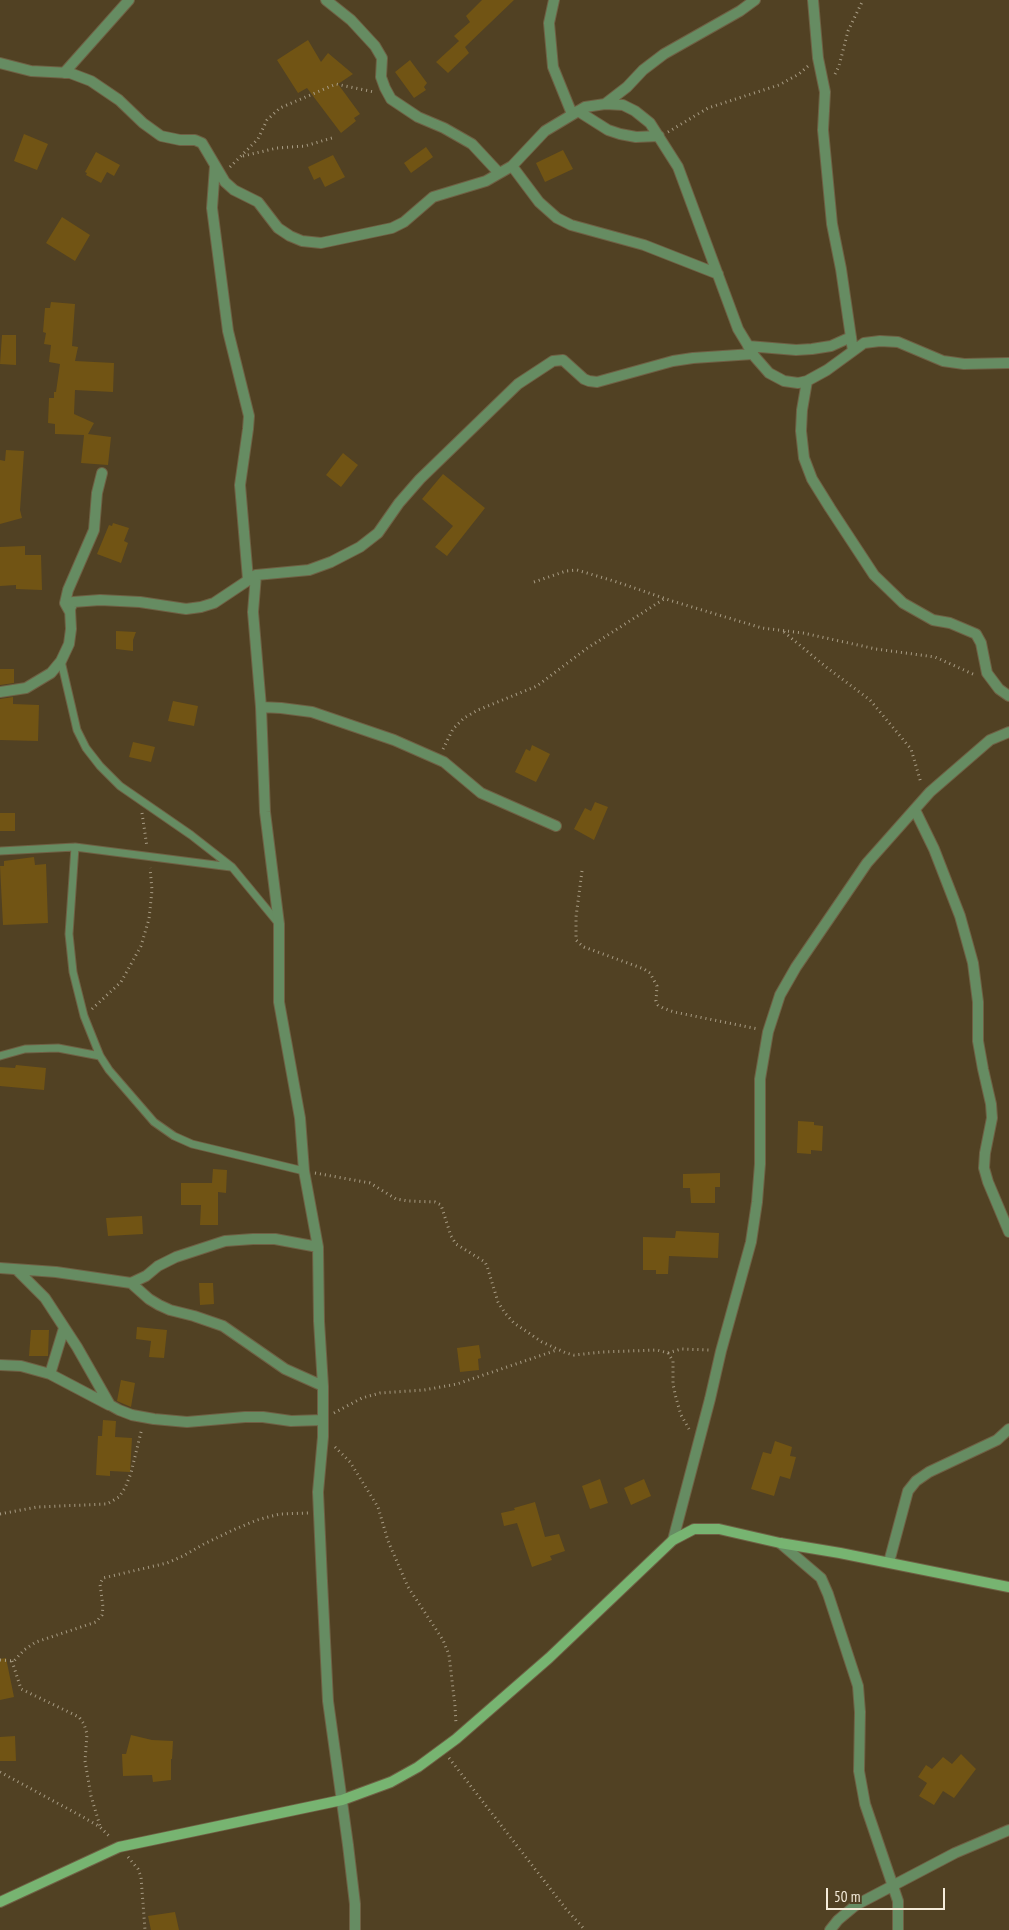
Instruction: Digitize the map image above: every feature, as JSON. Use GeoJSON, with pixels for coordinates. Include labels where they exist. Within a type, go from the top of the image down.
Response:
{"type":"FeatureCollection","features":[{"type":"Feature","properties":{"kind":"street"},"geometry":{"type":"LineString","coordinates":[[64,73],[129,0]]}},
{"type":"Feature","properties":{"kind":"street"},"geometry":{"type":"LineString","coordinates":[[326,0],[352,20],[375,46],[382,58],[381,76],[391,99],[418,117],[461,136],[472,144],[499,173]]}},
{"type":"Feature","properties":{"kind":"street"},"geometry":{"type":"LineString","coordinates":[[554,0],[549,23],[553,67],[575,113],[620,134],[636,137],[660,136]]}},
{"type":"Feature","properties":{"kind":"street"},"geometry":{"type":"LineString","coordinates":[[605,104],[664,54],[740,11],[755,0]]}},
{"type":"Feature","properties":{"kind":"street"},"geometry":{"type":"LineString","coordinates":[[813,0],[818,58],[825,92],[823,130],[832,224],[841,269],[852,351]]}},
{"type":"Feature","properties":{"kind":"street"},"geometry":{"type":"LineString","coordinates":[[0,63],[31,71],[64,73],[84,79],[103,88],[161,136],[180,140],[195,140],[202,143],[225,182],[234,190],[258,202],[278,228],[302,241],[321,243],[392,228],[404,222],[433,197],[486,181],[512,166],[545,131],[585,107],[605,104],[623,105],[636,111],[650,123],[678,167],[738,329],[769,373],[784,381],[798,383],[807,381],[827,370],[864,343],[880,340],[898,342],[943,361],[964,364],[1009,364]]}},
{"type":"Feature","properties":{"kind":"street"},"geometry":{"type":"LineString","coordinates":[[512,166],[539,202],[557,218],[571,225],[644,245],[718,274]]}},
{"type":"Feature","properties":{"kind":"street"},"geometry":{"type":"LineString","coordinates":[[217,171],[212,208],[228,332],[249,416],[240,485],[252,577],[266,812],[279,924],[279,1002],[300,1118],[304,1171],[318,1247],[319,1321],[323,1386],[323,1437],[318,1492],[328,1701],[342,1800],[354,1904],[355,1930]]}},
{"type":"Feature","properties":{"kind":"street"},"geometry":{"type":"LineString","coordinates":[[0,692],[26,688],[51,673],[61,661],[69,644],[71,629],[70,612],[73,602],[80,600],[140,602],[186,609],[201,607],[214,602],[252,577],[309,570],[331,562],[360,547],[378,533],[399,503],[420,479],[518,384],[553,360],[564,360],[584,379],[596,382],[673,361],[751,350],[812,349],[831,346],[851,337]]}},
{"type":"Feature","properties":{"kind":"street"},"geometry":{"type":"LineString","coordinates":[[807,381],[802,410],[801,431],[804,458],[812,479],[874,575],[903,604],[933,620],[950,623],[976,634],[981,643],[988,673],[999,689],[1009,696]]}},
{"type":"Feature","properties":{"kind":"street"},"geometry":{"type":"LineString","coordinates":[[70,612],[65,603],[68,590],[94,530],[97,494],[102,473]]}},
{"type":"Feature","properties":{"kind":"street"},"geometry":{"type":"LineString","coordinates":[[261,707],[312,712],[394,740],[444,762],[481,793],[511,808],[556,826]]}},
{"type":"Feature","properties":{"kind":"street"},"geometry":{"type":"LineString","coordinates":[[673,1540],[751,1242],[760,1164],[760,1079],[773,1012],[787,980],[867,863],[914,810],[959,766],[990,740],[1009,732]]}},
{"type":"Feature","properties":{"kind":"street"},"geometry":{"type":"LineString","coordinates":[[914,810],[934,849],[960,916],[973,963],[978,1002],[978,1040],[991,1104],[991,1125],[984,1168],[1009,1232]]}},
{"type":"Feature","properties":{"kind":"street"},"geometry":{"type":"LineString","coordinates":[[131,1283],[146,1276],[158,1266],[176,1256],[225,1241],[275,1239],[318,1247]]}},
{"type":"Feature","properties":{"kind":"street"},"geometry":{"type":"LineString","coordinates":[[0,1268],[56,1272],[131,1283],[159,1305],[223,1326],[285,1369],[323,1386]]}},
{"type":"Feature","properties":{"kind":"street"},"geometry":{"type":"LineString","coordinates":[[16,1270],[44,1298],[77,1347],[110,1405]]}},
{"type":"Feature","properties":{"kind":"street"},"geometry":{"type":"LineString","coordinates":[[50,1374],[64,1328]]}},
{"type":"Feature","properties":{"kind":"street"},"geometry":{"type":"LineString","coordinates":[[0,1365],[21,1366],[50,1374],[125,1413],[145,1418],[187,1422],[245,1417],[264,1417],[291,1421],[323,1420]]}},
{"type":"Feature","properties":{"kind":"street"},"geometry":{"type":"LineString","coordinates":[[889,1562],[908,1491],[916,1481],[929,1472],[997,1440],[1009,1429]]}},
{"type":"Feature","properties":{"kind":"street"},"geometry":{"type":"LineString","coordinates":[[0,1902],[119,1846],[342,1800],[391,1782],[418,1767],[456,1739],[549,1658],[673,1540],[694,1529],[719,1529],[780,1543],[889,1562],[1009,1588]]}},
{"type":"Feature","properties":{"kind":"street"},"geometry":{"type":"LineString","coordinates":[[780,1543],[821,1578],[858,1686],[860,1712],[859,1771],[865,1804],[898,1901],[898,1930]]}},
{"type":"Feature","properties":{"kind":"street"},"geometry":{"type":"LineString","coordinates":[[830,1930],[838,1920],[856,1905],[893,1884],[954,1853],[1009,1830]]}},
{"type":"Feature","properties":{"kind":"lane"},"geometry":{"type":"LineString","coordinates":[[61,661],[78,730],[86,748],[100,766],[120,786],[199,841],[232,867],[279,924]]}},
{"type":"Feature","properties":{"kind":"lane"},"geometry":{"type":"LineString","coordinates":[[0,851],[75,847],[232,867]]}},
{"type":"Feature","properties":{"kind":"lane"},"geometry":{"type":"LineString","coordinates":[[75,847],[69,934],[73,972],[84,1016],[100,1056],[114,1076],[154,1122],[174,1136],[192,1144],[304,1171]]}},
{"type":"Feature","properties":{"kind":"lane"},"geometry":{"type":"LineString","coordinates":[[0,1056],[25,1050],[58,1048],[100,1056]]}},
{"type":"Feature","properties":{"kind":"path"},"geometry":{"type":"LineString","coordinates":[[825,92],[839,66],[848,31],[863,0]]}},
{"type":"Feature","properties":{"kind":"path"},"geometry":{"type":"LineString","coordinates":[[660,136],[708,108],[779,85],[799,74],[818,58]]}},
{"type":"Feature","properties":{"kind":"path"},"geometry":{"type":"LineString","coordinates":[[217,171],[242,156],[258,139],[272,113],[287,104],[336,84],[371,92],[387,92]]}},
{"type":"Feature","properties":{"kind":"path"},"geometry":{"type":"LineString","coordinates":[[242,156],[277,148],[306,146],[332,138]]}},
{"type":"Feature","properties":{"kind":"path"},"geometry":{"type":"LineString","coordinates":[[534,582],[566,571],[577,570],[762,628],[803,633],[876,649],[935,657],[992,680]]}},
{"type":"Feature","properties":{"kind":"path"},"geometry":{"type":"LineString","coordinates":[[437,758],[453,729],[464,718],[478,710],[537,686],[586,649],[664,598]]}},
{"type":"Feature","properties":{"kind":"path"},"geometry":{"type":"LineString","coordinates":[[784,632],[870,700],[889,722],[911,749],[925,799]]}},
{"type":"Feature","properties":{"kind":"path"},"geometry":{"type":"LineString","coordinates":[[84,1016],[121,982],[141,946],[149,919],[152,890],[149,856],[140,800]]}},
{"type":"Feature","properties":{"kind":"path"},"geometry":{"type":"LineString","coordinates":[[582,871],[576,917],[576,940],[579,943],[584,947],[644,969],[650,973],[657,986],[656,1001],[663,1008],[768,1032]]}},
{"type":"Feature","properties":{"kind":"path"},"geometry":{"type":"LineString","coordinates":[[304,1171],[370,1183],[396,1199],[435,1202],[441,1205],[451,1236],[456,1244],[484,1262],[487,1266],[498,1302],[505,1313],[527,1333],[557,1350],[574,1355],[657,1350],[668,1353],[688,1348],[721,1351]]}},
{"type":"Feature","properties":{"kind":"path"},"geometry":{"type":"LineString","coordinates":[[323,1420],[362,1398],[380,1392],[424,1390],[457,1384],[557,1350]]}},
{"type":"Feature","properties":{"kind":"path"},"geometry":{"type":"LineString","coordinates":[[668,1353],[673,1361],[673,1384],[681,1415],[687,1427],[699,1441]]}},
{"type":"Feature","properties":{"kind":"path"},"geometry":{"type":"LineString","coordinates":[[0,1514],[37,1507],[107,1504],[119,1497],[131,1474],[145,1418]]}},
{"type":"Feature","properties":{"kind":"path"},"geometry":{"type":"LineString","coordinates":[[323,1437],[350,1462],[378,1508],[388,1541],[408,1587],[443,1640],[449,1656],[455,1706],[456,1739]]}},
{"type":"Feature","properties":{"kind":"path"},"geometry":{"type":"LineString","coordinates":[[0,1660],[12,1661],[36,1642],[96,1622],[102,1615],[103,1607],[100,1584],[103,1578],[166,1563],[233,1530],[258,1520],[280,1514],[319,1512]]}},
{"type":"Feature","properties":{"kind":"path"},"geometry":{"type":"LineString","coordinates":[[12,1661],[21,1689],[82,1720],[87,1734],[85,1761],[91,1796],[100,1827]]}},
{"type":"Feature","properties":{"kind":"path"},"geometry":{"type":"LineString","coordinates":[[442,1750],[566,1910],[585,1930]]}},
{"type":"Feature","properties":{"kind":"path"},"geometry":{"type":"LineString","coordinates":[[0,1772],[100,1827],[119,1846],[138,1869],[141,1877],[146,1930]]}},
{"type":"Feature","properties":{"kind":"building"},"geometry":{"type":"Polygon","coordinates":[[[482,0],[514,0],[465,47],[469,53],[448,73],[436,62],[459,41],[454,36],[470,22],[466,16],[482,0]]]}},
{"type":"Feature","properties":{"kind":"building"},"geometry":{"type":"Polygon","coordinates":[[[308,40],[321,62],[328,53],[353,74],[338,84],[360,114],[354,118],[356,121],[341,133],[307,88],[298,93],[277,60],[308,40]]]}},
{"type":"Feature","properties":{"kind":"building"},"geometry":{"type":"Polygon","coordinates":[[[410,60],[427,83],[424,87],[426,90],[414,98],[395,72],[410,60]]]}},
{"type":"Feature","properties":{"kind":"building"},"geometry":{"type":"Polygon","coordinates":[[[24,134],[48,144],[37,170],[14,161],[24,134]]]}},
{"type":"Feature","properties":{"kind":"building"},"geometry":{"type":"Polygon","coordinates":[[[426,147],[433,157],[411,173],[404,163],[426,147]]]}},
{"type":"Feature","properties":{"kind":"building"},"geometry":{"type":"Polygon","coordinates":[[[563,150],[573,169],[545,182],[536,163],[563,150]]]}},
{"type":"Feature","properties":{"kind":"building"},"geometry":{"type":"Polygon","coordinates":[[[96,152],[120,165],[114,176],[107,172],[101,183],[86,175],[87,173],[85,172],[96,152]]]}},
{"type":"Feature","properties":{"kind":"building"},"geometry":{"type":"Polygon","coordinates":[[[333,155],[345,177],[325,187],[320,177],[314,180],[308,167],[333,155]]]}},
{"type":"Feature","properties":{"kind":"building"},"geometry":{"type":"Polygon","coordinates":[[[62,217],[90,235],[75,261],[46,243],[62,217]]]}},
{"type":"Feature","properties":{"kind":"building"},"geometry":{"type":"Polygon","coordinates":[[[51,302],[75,304],[72,346],[78,347],[75,361],[114,363],[113,392],[75,390],[74,414],[94,423],[88,434],[111,437],[108,465],[81,463],[84,435],[55,434],[55,424],[48,423],[49,398],[54,398],[54,392],[56,392],[60,364],[49,362],[51,345],[44,344],[46,333],[43,332],[45,308],[50,308],[51,302]]]}},
{"type":"Feature","properties":{"kind":"building"},"geometry":{"type":"Polygon","coordinates":[[[2,335],[16,335],[16,365],[0,364],[2,335]]]}},
{"type":"Feature","properties":{"kind":"building"},"geometry":{"type":"Polygon","coordinates":[[[6,450],[24,451],[20,510],[22,518],[0,524],[0,460],[5,461],[6,450]]]}},
{"type":"Feature","properties":{"kind":"building"},"geometry":{"type":"Polygon","coordinates":[[[343,453],[358,465],[341,487],[326,475],[343,453]]]}},
{"type":"Feature","properties":{"kind":"building"},"geometry":{"type":"Polygon","coordinates":[[[443,474],[485,508],[447,556],[435,547],[453,526],[422,499],[443,474]]]}},
{"type":"Feature","properties":{"kind":"building"},"geometry":{"type":"Polygon","coordinates":[[[113,523],[129,528],[124,541],[128,543],[121,563],[97,554],[109,525],[112,526],[113,523]]]}},
{"type":"Feature","properties":{"kind":"building"},"geometry":{"type":"Polygon","coordinates":[[[25,546],[25,555],[41,555],[42,590],[16,589],[16,585],[0,586],[0,547],[25,546]]]}},
{"type":"Feature","properties":{"kind":"building"},"geometry":{"type":"Polygon","coordinates":[[[116,631],[136,632],[133,640],[133,651],[116,649],[116,631]]]}},
{"type":"Feature","properties":{"kind":"building"},"geometry":{"type":"Polygon","coordinates":[[[0,669],[14,669],[14,683],[0,685],[0,669]]]}},
{"type":"Feature","properties":{"kind":"building"},"geometry":{"type":"Polygon","coordinates":[[[13,697],[13,704],[39,705],[38,741],[0,740],[0,699],[13,697]]]}},
{"type":"Feature","properties":{"kind":"building"},"geometry":{"type":"Polygon","coordinates":[[[173,701],[198,706],[194,726],[168,721],[173,701]]]}},
{"type":"Feature","properties":{"kind":"building"},"geometry":{"type":"Polygon","coordinates":[[[133,742],[155,747],[151,762],[129,757],[133,742]]]}},
{"type":"Feature","properties":{"kind":"building"},"geometry":{"type":"Polygon","coordinates":[[[532,745],[550,754],[536,782],[515,772],[526,749],[530,751],[532,745]]]}},
{"type":"Feature","properties":{"kind":"building"},"geometry":{"type":"Polygon","coordinates":[[[595,802],[608,807],[594,840],[574,829],[585,808],[591,811],[595,802]]]}},
{"type":"Feature","properties":{"kind":"building"},"geometry":{"type":"Polygon","coordinates":[[[0,813],[15,813],[15,831],[0,831],[0,813]]]}},
{"type":"Feature","properties":{"kind":"building"},"geometry":{"type":"Polygon","coordinates":[[[34,857],[35,865],[46,864],[48,923],[3,925],[0,866],[4,866],[4,861],[34,857]]]}},
{"type":"Feature","properties":{"kind":"building"},"geometry":{"type":"Polygon","coordinates":[[[16,1065],[46,1068],[44,1090],[0,1086],[0,1067],[15,1068],[16,1065]]]}},
{"type":"Feature","properties":{"kind":"building"},"geometry":{"type":"Polygon","coordinates":[[[798,1121],[814,1122],[814,1125],[823,1126],[822,1151],[811,1150],[811,1154],[797,1153],[798,1121]]]}},
{"type":"Feature","properties":{"kind":"building"},"geometry":{"type":"Polygon","coordinates":[[[213,1169],[227,1170],[226,1193],[218,1192],[218,1225],[200,1225],[201,1205],[181,1205],[181,1183],[212,1183],[213,1169]]]}},
{"type":"Feature","properties":{"kind":"building"},"geometry":{"type":"Polygon","coordinates":[[[720,1173],[720,1187],[715,1187],[715,1203],[691,1203],[690,1188],[683,1188],[683,1174],[720,1173]]]}},
{"type":"Feature","properties":{"kind":"building"},"geometry":{"type":"Polygon","coordinates":[[[142,1216],[143,1234],[108,1236],[106,1218],[142,1216]]]}},
{"type":"Feature","properties":{"kind":"building"},"geometry":{"type":"Polygon","coordinates":[[[676,1231],[719,1233],[718,1258],[669,1256],[668,1274],[656,1274],[656,1270],[643,1270],[643,1237],[675,1238],[676,1231]]]}},
{"type":"Feature","properties":{"kind":"building"},"geometry":{"type":"Polygon","coordinates":[[[199,1283],[213,1283],[214,1304],[200,1305],[199,1283]]]}},
{"type":"Feature","properties":{"kind":"building"},"geometry":{"type":"Polygon","coordinates":[[[137,1327],[167,1330],[164,1358],[149,1357],[151,1341],[136,1339],[137,1327]]]}},
{"type":"Feature","properties":{"kind":"building"},"geometry":{"type":"Polygon","coordinates":[[[31,1330],[49,1330],[48,1356],[29,1356],[31,1330]]]}},
{"type":"Feature","properties":{"kind":"building"},"geometry":{"type":"Polygon","coordinates":[[[479,1345],[481,1358],[478,1359],[479,1370],[460,1372],[457,1348],[479,1345]]]}},
{"type":"Feature","properties":{"kind":"building"},"geometry":{"type":"Polygon","coordinates":[[[121,1380],[135,1383],[131,1407],[117,1401],[121,1380]]]}},
{"type":"Feature","properties":{"kind":"building"},"geometry":{"type":"Polygon","coordinates":[[[103,1420],[116,1421],[115,1437],[132,1438],[130,1472],[110,1471],[110,1476],[96,1475],[98,1436],[102,1436],[103,1420]]]}},
{"type":"Feature","properties":{"kind":"building"},"geometry":{"type":"Polygon","coordinates":[[[775,1441],[792,1447],[790,1456],[796,1457],[790,1479],[780,1476],[774,1496],[751,1489],[763,1452],[771,1454],[775,1441]]]}},
{"type":"Feature","properties":{"kind":"building"},"geometry":{"type":"Polygon","coordinates":[[[600,1479],[608,1503],[590,1509],[582,1486],[600,1479]]]}},
{"type":"Feature","properties":{"kind":"building"},"geometry":{"type":"Polygon","coordinates":[[[644,1479],[651,1496],[631,1505],[624,1488],[644,1479]]]}},
{"type":"Feature","properties":{"kind":"building"},"geometry":{"type":"Polygon","coordinates":[[[535,1502],[545,1537],[559,1534],[565,1551],[550,1556],[552,1560],[532,1567],[517,1523],[504,1526],[501,1513],[535,1502]]]}},
{"type":"Feature","properties":{"kind":"building"},"geometry":{"type":"Polygon","coordinates":[[[6,1658],[14,1697],[0,1700],[0,1659],[6,1658]]]}},
{"type":"Feature","properties":{"kind":"building"},"geometry":{"type":"Polygon","coordinates":[[[131,1735],[152,1740],[173,1741],[171,1780],[153,1782],[152,1775],[123,1776],[122,1754],[126,1754],[131,1735]]]}},
{"type":"Feature","properties":{"kind":"building"},"geometry":{"type":"Polygon","coordinates":[[[15,1736],[16,1761],[0,1761],[0,1737],[15,1736]]]}},
{"type":"Feature","properties":{"kind":"building"},"geometry":{"type":"Polygon","coordinates":[[[961,1754],[976,1769],[954,1798],[943,1791],[934,1805],[919,1796],[927,1783],[918,1777],[926,1765],[932,1769],[943,1757],[952,1764],[961,1754]]]}},
{"type":"Feature","properties":{"kind":"building"},"geometry":{"type":"Polygon","coordinates":[[[175,1912],[179,1930],[151,1930],[148,1916],[175,1912]]]}}]}
